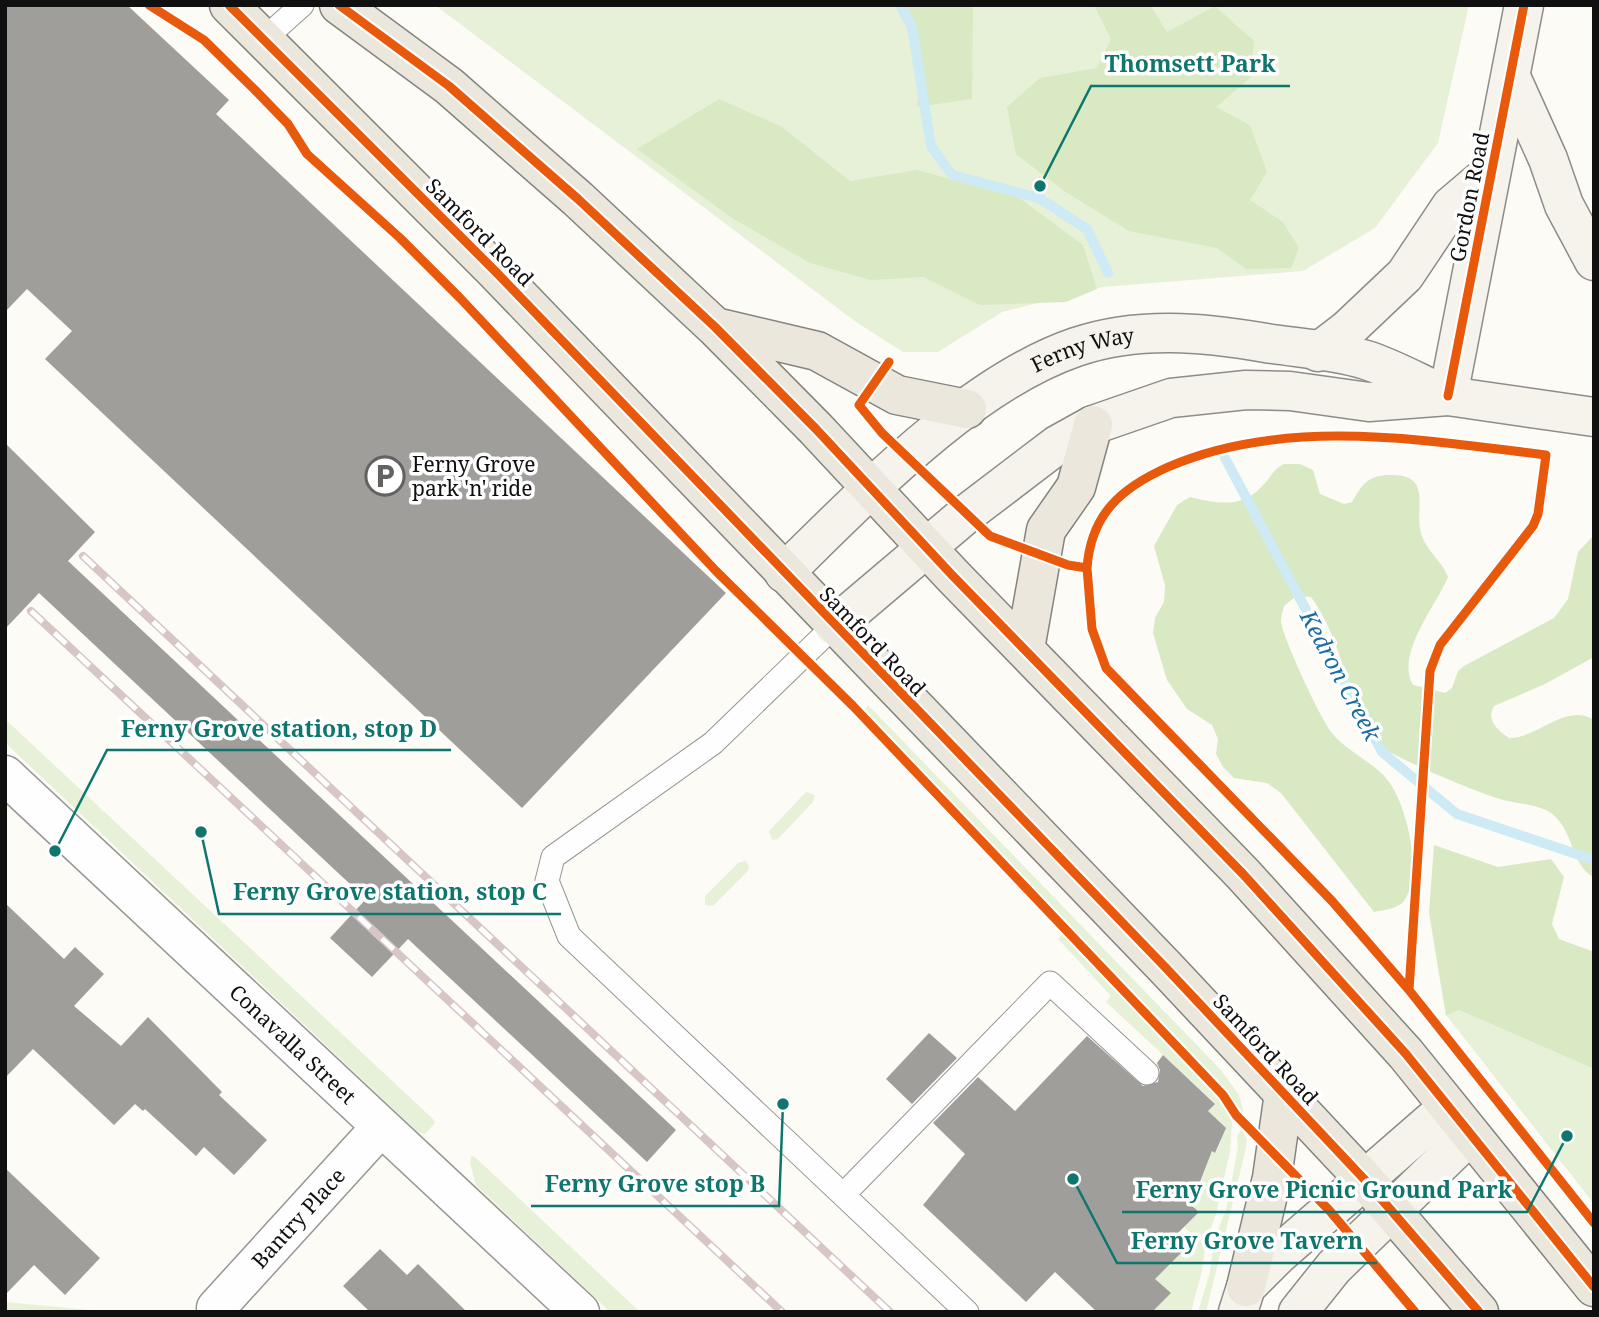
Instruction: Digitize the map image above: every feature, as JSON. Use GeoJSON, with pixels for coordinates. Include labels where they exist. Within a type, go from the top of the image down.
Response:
{"type":"FeatureCollection","features":[{"type":"Feature","properties":{"kind":"main road","name":"Samford Road"},"geometry":{"type":"LineString","coordinates":[[229,5],[495,271],[1284,1093],[1392,1210],[1466,1307]]}},
{"type":"Feature","properties":{"kind":"main road"},"geometry":{"type":"LineString","coordinates":[[339,5],[449,86],[578,199],[715,327],[1243,874],[1406,1054],[1594,1287]]}},
{"type":"Feature","properties":{"kind":"main road"},"geometry":{"type":"LineString","coordinates":[[715,327],[817,351],[897,395],[967,409]]}},
{"type":"Feature","properties":{"kind":"main road"},"geometry":{"type":"LineString","coordinates":[[1025,649],[1046,530],[1076,487],[1093,425]]}},
{"type":"Feature","properties":{"kind":"main road"},"geometry":{"type":"LineString","coordinates":[[1242,1299],[1272,1178],[1284,1093]]}},
{"type":"Feature","properties":{"kind":"street","name":"Gordon Road"},"geometry":{"type":"LineString","coordinates":[[1448,397],[1524,5]]}},
{"type":"Feature","properties":{"kind":"street"},"geometry":{"type":"LineString","coordinates":[[1511,77],[1548,159],[1563,205],[1594,261]]}},
{"type":"Feature","properties":{"kind":"street"},"geometry":{"type":"LineString","coordinates":[[1318,352],[1348,329],[1405,275],[1451,206],[1490,172]]}},
{"type":"Feature","properties":{"kind":"street","name":"Ferny Way"},"geometry":{"type":"LineString","coordinates":[[784,573],[871,488],[998,385],[1043,360],[1079,346],[1125,335],[1175,332],[1218,334],[1366,360],[1448,397]]}},
{"type":"Feature","properties":{"kind":"street","name":"Ferny Way"},"geometry":{"type":"LineString","coordinates":[[834,626],[1024,468],[1093,425],[1145,405],[1209,392],[1290,391],[1368,402],[1448,397],[1594,417]]}},
{"type":"Feature","properties":{"kind":"street","name":"Conavalla Street"},"geometry":{"type":"LineString","coordinates":[[5,775],[580,1312]]}},
{"type":"Feature","properties":{"kind":"street"},"geometry":{"type":"LineString","coordinates":[[1242,1299],[1290,1243],[1364,1179],[1459,1121]]}},
{"type":"Feature","properties":{"kind":"street"},"geometry":{"type":"LineString","coordinates":[[1298,1312],[1334,1267],[1392,1210],[1459,1121]]}},
{"type":"Feature","properties":{"kind":"street","name":"Bantry Place"},"geometry":{"type":"LineString","coordinates":[[216,1308],[380,1128]]}},
{"type":"Feature","properties":{"kind":"lane"},"geometry":{"type":"LineString","coordinates":[[263,40],[302,5]]}},
{"type":"Feature","properties":{"kind":"lane"},"geometry":{"type":"LineString","coordinates":[[834,626],[713,743],[553,857],[547,881],[569,936],[967,1312]]}},
{"type":"Feature","properties":{"kind":"lane"},"geometry":{"type":"LineString","coordinates":[[844,1194],[1050,983],[1147,1073]]}},
{"type":"Feature","properties":{"kind":"green space"},"geometry":{"type":"Polygon","coordinates":[[[435,5],[1469,5],[1438,143],[1375,228],[1303,271],[1103,287],[1002,312],[938,352],[903,352],[856,322],[435,5]]]}},
{"type":"Feature","properties":{"kind":"green space"},"geometry":{"type":"Polygon","coordinates":[[[896,5],[973,5],[972,99],[917,107],[922,59],[896,5]]]}},
{"type":"Feature","properties":{"kind":"green space"},"geometry":{"type":"Polygon","coordinates":[[[1094,5],[1150,5],[1167,32],[1215,6],[1254,41],[1250,78],[1216,107],[1250,125],[1267,172],[1250,200],[1283,222],[1299,248],[1291,268],[1246,269],[1217,248],[1129,231],[1064,191],[1016,154],[1007,107],[1040,78],[1097,68],[1111,39],[1094,5]]]}},
{"type":"Feature","properties":{"kind":"green space"},"geometry":{"type":"Polygon","coordinates":[[[719,99],[782,127],[850,181],[917,170],[1018,197],[1083,245],[1097,289],[1066,302],[980,305],[924,277],[871,280],[810,263],[732,218],[637,149],[719,99]]]}},
{"type":"Feature","properties":{"kind":"green space"},"geometry":{"type":"Polygon","coordinates":[[[1284,464],[1300,464],[1313,470],[1320,494],[1344,504],[1352,502],[1366,482],[1375,477],[1403,476],[1412,480],[1417,487],[1422,536],[1448,577],[1419,630],[1409,659],[1409,673],[1413,685],[1445,693],[1452,688],[1458,671],[1464,666],[1554,618],[1568,599],[1578,552],[1594,535],[1594,657],[1545,684],[1494,706],[1491,716],[1497,728],[1509,738],[1520,737],[1573,715],[1594,720],[1594,877],[1580,864],[1562,825],[1546,810],[1469,788],[1404,759],[1360,732],[1351,715],[1337,647],[1324,617],[1311,597],[1296,596],[1284,606],[1281,622],[1283,631],[1295,661],[1332,733],[1383,775],[1396,793],[1407,823],[1412,858],[1410,889],[1404,901],[1394,907],[1374,912],[1281,793],[1267,783],[1234,778],[1223,767],[1216,754],[1218,739],[1212,725],[1187,709],[1167,680],[1153,633],[1155,618],[1164,602],[1165,585],[1154,546],[1177,505],[1190,497],[1221,503],[1240,501],[1257,491],[1284,464]]]}},
{"type":"Feature","properties":{"kind":"green space"},"geometry":{"type":"Polygon","coordinates":[[[868,705],[1221,1070],[1239,1095],[1245,1118],[1219,1081],[865,711],[868,705]]]}},
{"type":"Feature","properties":{"kind":"green space"},"geometry":{"type":"Polygon","coordinates":[[[5,719],[433,1119],[435,1123],[425,1134],[418,1132],[16,753],[5,742],[5,719]]]}},
{"type":"Feature","properties":{"kind":"green space"},"geometry":{"type":"Polygon","coordinates":[[[806,792],[815,795],[813,802],[778,839],[772,840],[769,831],[806,792]]]}},
{"type":"Feature","properties":{"kind":"green space"},"geometry":{"type":"Polygon","coordinates":[[[1434,845],[1498,867],[1551,859],[1564,877],[1552,924],[1559,939],[1594,952],[1594,1069],[1459,1010],[1446,1016],[1429,913],[1434,845]]]}},
{"type":"Feature","properties":{"kind":"green space"},"geometry":{"type":"Polygon","coordinates":[[[745,861],[749,866],[748,871],[713,906],[705,905],[705,896],[738,863],[745,861]]]}},
{"type":"Feature","properties":{"kind":"green space"},"geometry":{"type":"Polygon","coordinates":[[[1062,935],[1220,1097],[1232,1122],[1230,1152],[1216,1214],[1206,1240],[1202,1271],[1191,1312],[1152,1312],[1170,1293],[1155,1279],[1186,1248],[1192,1234],[1184,1227],[1199,1212],[1192,1205],[1212,1151],[1216,1153],[1224,1132],[1208,1111],[1214,1102],[1106,1002],[1111,996],[1058,939],[1062,935]]]}},
{"type":"Feature","properties":{"kind":"green space"},"geometry":{"type":"Polygon","coordinates":[[[1459,1010],[1594,1069],[1594,1204],[1447,1016],[1459,1010]]]}},
{"type":"Feature","properties":{"kind":"green space"},"geometry":{"type":"Polygon","coordinates":[[[1242,1129],[1247,1140],[1245,1152],[1206,1312],[1198,1312],[1210,1272],[1214,1239],[1226,1210],[1238,1147],[1237,1136],[1242,1129]]]}},
{"type":"Feature","properties":{"kind":"green space"},"geometry":{"type":"Polygon","coordinates":[[[471,1156],[640,1312],[610,1312],[476,1185],[470,1163],[471,1156]]]}},
{"type":"Feature","properties":{"kind":"green space"},"geometry":{"type":"Polygon","coordinates":[[[5,1302],[101,1311],[101,1312],[5,1312],[5,1302]]]}},
{"type":"Feature","properties":{"kind":"building","name":"Ferny Grove park 'n' ride"},"geometry":{"type":"Polygon","coordinates":[[[5,5],[127,5],[229,100],[216,114],[726,593],[522,808],[45,359],[72,331],[27,289],[5,312],[5,5]]]}},
{"type":"Feature","properties":{"kind":"building"},"geometry":{"type":"Polygon","coordinates":[[[5,443],[95,532],[68,561],[676,1130],[647,1162],[408,939],[372,977],[330,938],[366,899],[39,593],[5,629],[5,443]]]}},
{"type":"Feature","properties":{"kind":"building"},"geometry":{"type":"Polygon","coordinates":[[[5,903],[64,959],[75,947],[104,974],[74,1006],[121,1046],[148,1017],[222,1092],[219,1095],[267,1140],[234,1175],[204,1147],[196,1156],[145,1109],[143,1111],[135,1104],[114,1125],[33,1049],[5,1078],[5,903]]]}},
{"type":"Feature","properties":{"kind":"building"},"geometry":{"type":"Polygon","coordinates":[[[929,1033],[957,1058],[912,1104],[886,1079],[929,1033]]]}},
{"type":"Feature","properties":{"kind":"building"},"geometry":{"type":"Polygon","coordinates":[[[1087,1036],[1143,1086],[1158,1082],[1160,1070],[1157,1063],[1163,1055],[1215,1104],[1208,1111],[1226,1128],[1215,1153],[1212,1151],[1191,1205],[1199,1212],[1174,1237],[1186,1248],[1155,1279],[1171,1293],[1152,1312],[1097,1312],[1055,1272],[1026,1302],[923,1205],[965,1154],[933,1123],[978,1077],[1015,1111],[1087,1036]]]}},
{"type":"Feature","properties":{"kind":"building"},"geometry":{"type":"Polygon","coordinates":[[[5,1168],[100,1258],[65,1295],[34,1265],[5,1295],[5,1168]]]}},
{"type":"Feature","properties":{"kind":"building"},"geometry":{"type":"Polygon","coordinates":[[[380,1249],[407,1275],[418,1264],[467,1312],[370,1312],[343,1286],[380,1249]]]}},
{"type":"Feature","properties":{"kind":"waterway","name":"Kedron Creek"},"geometry":{"type":"LineString","coordinates":[[900,5],[912,27],[931,146],[952,175],[1039,198],[1087,229],[1108,273]]}},
{"type":"Feature","properties":{"kind":"waterway","name":"Kedron Creek"},"geometry":{"type":"LineString","coordinates":[[1225,458],[1382,752],[1457,814],[1594,860]]}},
{"type":"Feature","properties":{"kind":"railway"},"geometry":{"type":"LineString","coordinates":[[83,556],[890,1312]]}},
{"type":"Feature","properties":{"kind":"railway"},"geometry":{"type":"LineString","coordinates":[[31,611],[782,1312]]}},
{"type":"Feature","properties":{"kind":"cycle path"},"geometry":{"type":"LineString","coordinates":[[149,5],[204,40],[288,124],[307,154],[400,238],[460,298],[716,571],[853,706],[1223,1095],[1236,1115],[1329,1210],[1415,1312]]}},
{"type":"Feature","properties":{"kind":"cycle path"},"geometry":{"type":"LineString","coordinates":[[229,5],[495,271],[1166,968],[1364,1179],[1479,1312]]}},
{"type":"Feature","properties":{"kind":"cycle path"},"geometry":{"type":"LineString","coordinates":[[339,5],[449,86],[578,199],[715,327],[816,429],[952,575],[1243,874],[1406,1054],[1594,1287]]}},
{"type":"Feature","properties":{"kind":"cycle path"},"geometry":{"type":"LineString","coordinates":[[1448,396],[1524,5]]}},
{"type":"Feature","properties":{"kind":"cycle path"},"geometry":{"type":"LineString","coordinates":[[889,362],[859,405],[882,433],[990,536],[1068,565],[1087,568],[1092,629],[1106,668],[1332,901],[1409,990],[1594,1223]]}},
{"type":"Feature","properties":{"kind":"cycle path"},"geometry":{"type":"LineString","coordinates":[[1087,568],[1095,532],[1111,505],[1151,475],[1213,451],[1307,437],[1355,436],[1452,443],[1546,455],[1538,514],[1533,526],[1440,645],[1430,671],[1409,990]]}},
{"type":"Feature","properties":{"kind":"place","name":"Thomsett Park"},"geometry":{"type":"Point","coordinates":[1040,186]}},
{"type":"Feature","properties":{"kind":"place","name":"Ferny Grove park 'n' ride"},"geometry":{"type":"Point","coordinates":[385,476]}},
{"type":"Feature","properties":{"kind":"place","name":"Ferny Grove station, stop C"},"geometry":{"type":"Point","coordinates":[201,832]}},
{"type":"Feature","properties":{"kind":"place","name":"Ferny Grove station, stop D"},"geometry":{"type":"Point","coordinates":[55,851]}},
{"type":"Feature","properties":{"kind":"place","name":"Ferny Grove stop B"},"geometry":{"type":"Point","coordinates":[783,1104]}},
{"type":"Feature","properties":{"kind":"place","name":"Ferny Grove Picnic Ground Park"},"geometry":{"type":"Point","coordinates":[1567,1136]}},
{"type":"Feature","properties":{"kind":"place","name":"Ferny Grove Tavern"},"geometry":{"type":"Point","coordinates":[1073,1179]}}]}
